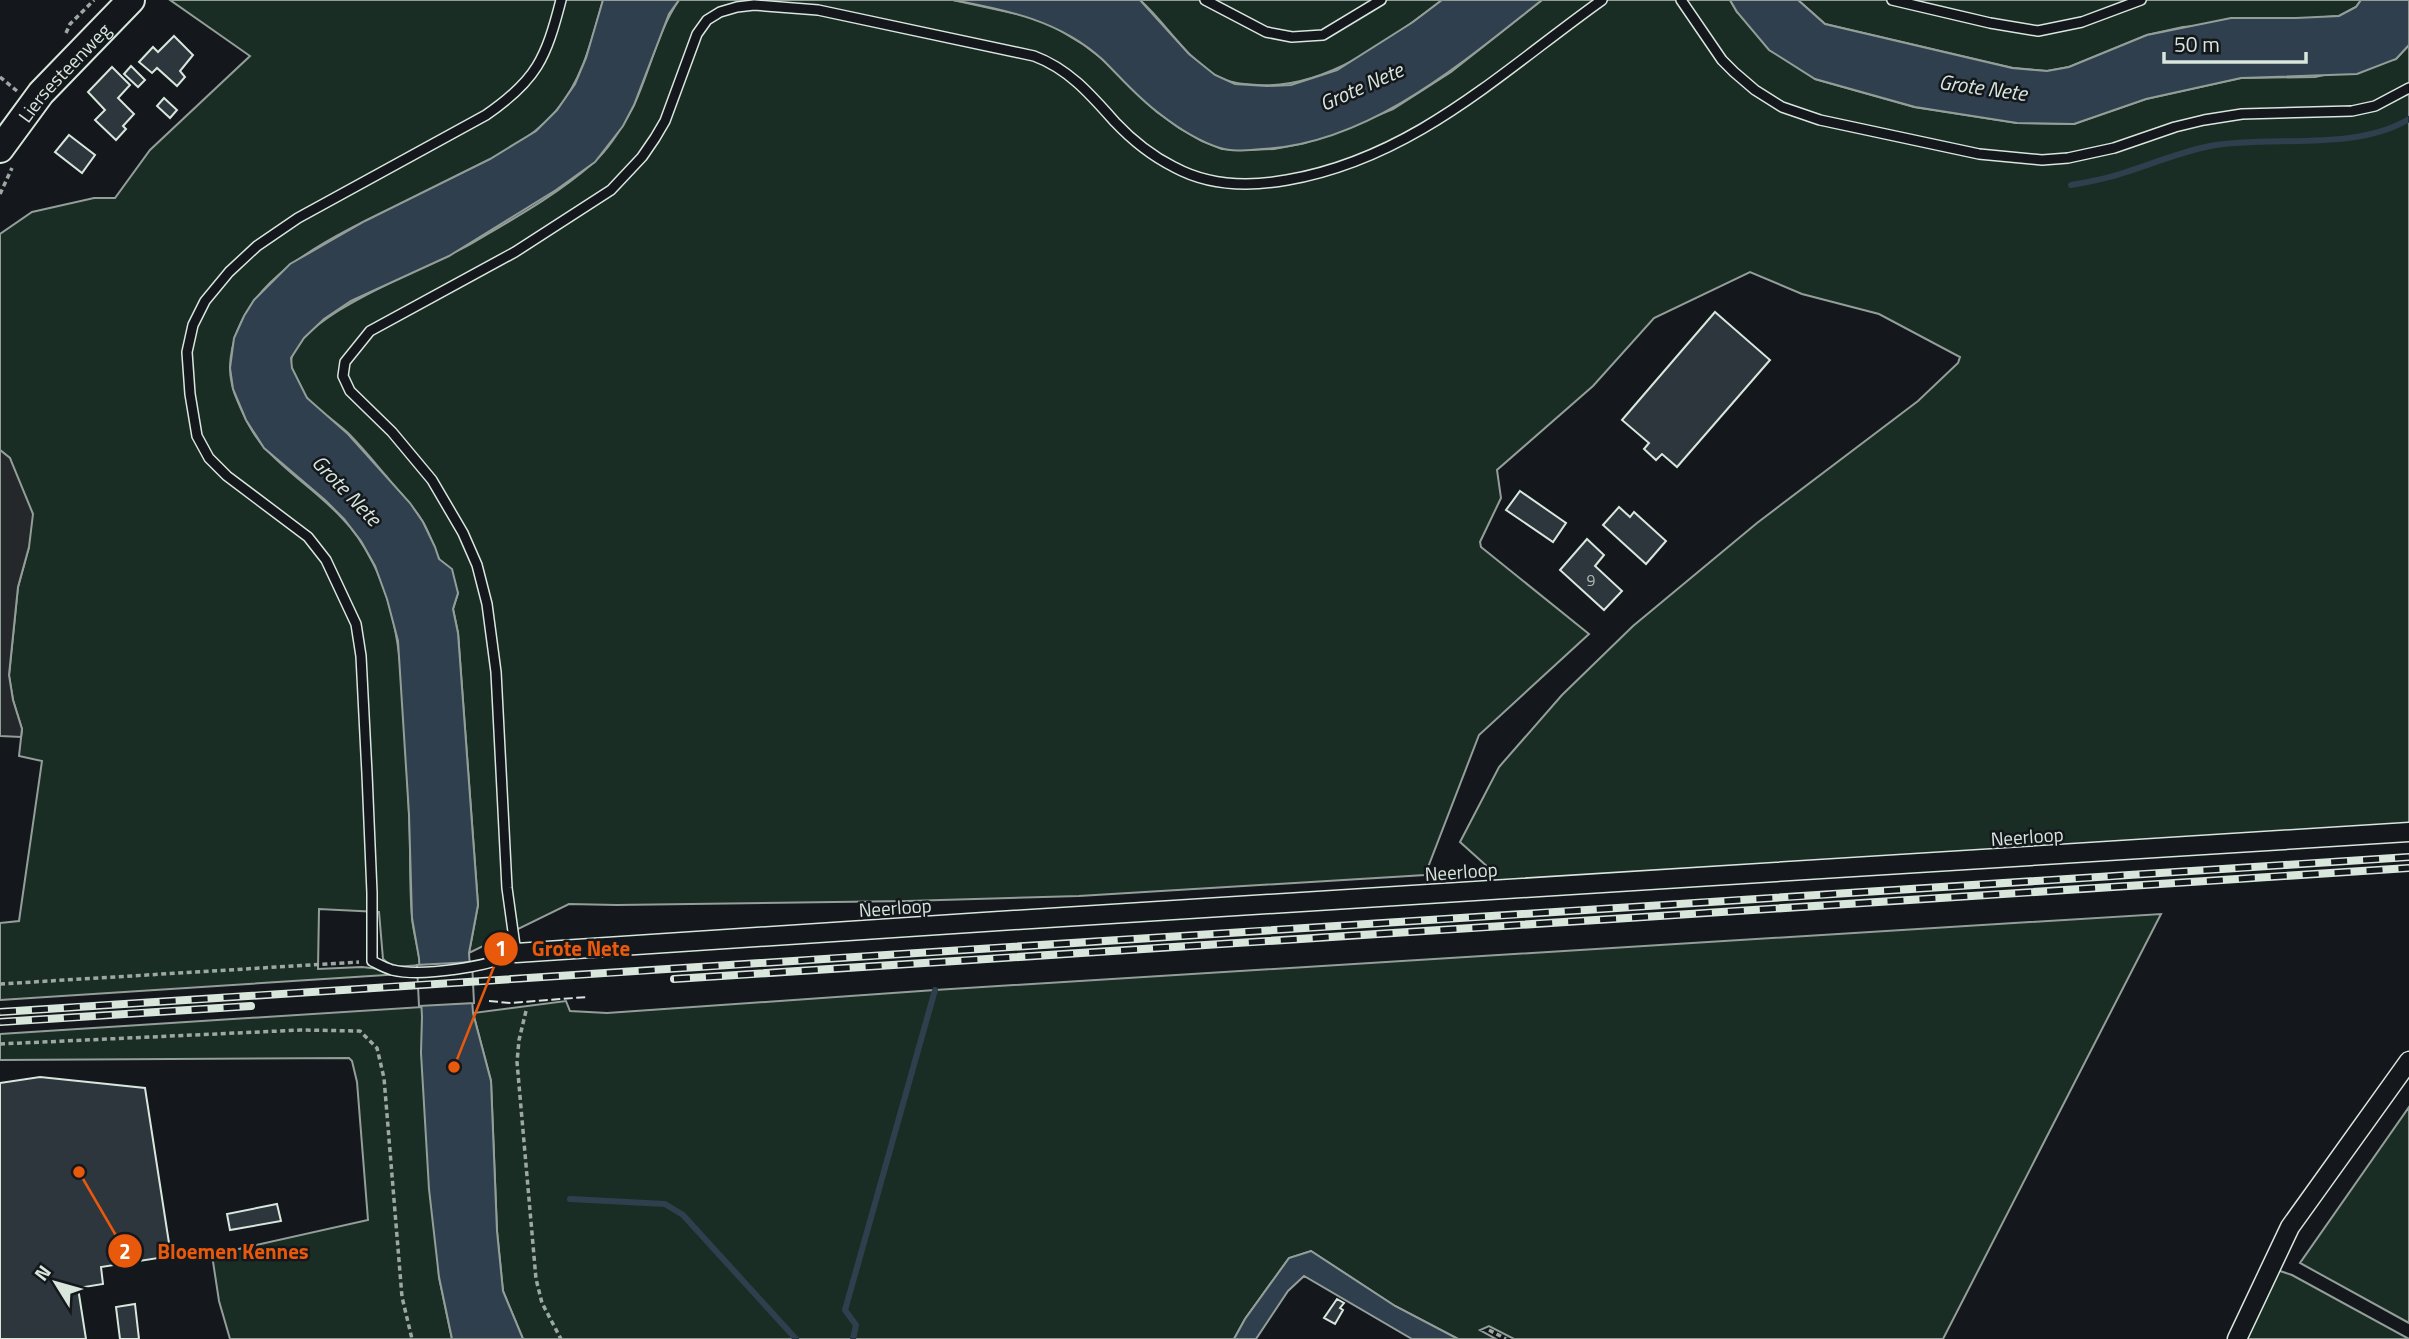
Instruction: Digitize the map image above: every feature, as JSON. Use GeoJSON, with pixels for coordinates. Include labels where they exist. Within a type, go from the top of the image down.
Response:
{"type":"FeatureCollection","features":[{"type":"Feature","properties":{"kind":"main road","name":"Liersesteenweg"},"geometry":{"type":"LineString","coordinates":[[0,149],[41,93],[131,0]]}},
{"type":"Feature","properties":{"kind":"street","name":"Neerloop"},"geometry":{"type":"LineString","coordinates":[[516,954],[2409,832]]}},
{"type":"Feature","properties":{"kind":"street"},"geometry":{"type":"LineString","coordinates":[[2237,1339],[2290,1227],[2409,1061]]}},
{"type":"Feature","properties":{"kind":"lane"},"geometry":{"type":"LineString","coordinates":[[561,0],[551,41],[541,63],[509,100],[486,116],[298,218],[257,246],[229,272],[205,301],[193,325],[187,352],[197,436],[209,458],[227,476],[308,537],[326,560],[356,624],[361,656],[367,774],[372,961],[392,970],[472,967],[502,961],[516,954],[506,888],[496,672],[487,604],[477,565],[463,533],[432,480],[391,432],[350,391],[343,376],[345,362],[370,331],[516,252],[611,190],[642,157],[665,121],[693,43],[707,20],[719,12],[737,7],[774,6],[818,10],[1034,56],[1049,62],[1071,77],[1137,142],[1175,168],[1209,179],[1255,184],[1328,172],[1368,158],[1401,142],[1450,113],[1510,71],[1602,0]]}},
{"type":"Feature","properties":{"kind":"lane"},"geometry":{"type":"LineString","coordinates":[[1205,0],[1266,32],[1292,37],[1323,35],[1381,0]]}},
{"type":"Feature","properties":{"kind":"lane"},"geometry":{"type":"LineString","coordinates":[[1681,0],[1734,72],[1755,90],[1782,107],[1871,132],[1979,154],[2042,160],[2068,158],[2114,148],[2204,120],[2242,114],[2352,111],[2375,106],[2409,88]]}},
{"type":"Feature","properties":{"kind":"lane"},"geometry":{"type":"LineString","coordinates":[[1892,0],[1990,23],[2038,31],[2082,22],[2141,0]]}},
{"type":"Feature","properties":{"kind":"path"},"geometry":{"type":"LineString","coordinates":[[0,984],[372,961]]}},
{"type":"Feature","properties":{"kind":"path"},"geometry":{"type":"LineString","coordinates":[[526,1011],[517,1062],[536,1279],[542,1303],[561,1339]]}},
{"type":"Feature","properties":{"kind":"path"},"geometry":{"type":"LineString","coordinates":[[0,1044],[301,1030],[360,1031],[377,1048],[384,1078],[402,1297],[412,1339]]}},
{"type":"Feature","properties":{"kind":"path"},"geometry":{"type":"LineString","coordinates":[[1489,1330],[1506,1339]]}},
{"type":"Feature","properties":{"kind":"green space"},"geometry":{"type":"Polygon","coordinates":[[[170,0],[603,0],[580,72],[556,111],[520,142],[473,170],[315,248],[272,281],[242,320],[230,367],[236,398],[261,444],[333,509],[363,545],[382,583],[398,647],[410,827],[411,904],[420,965],[396,966],[383,959],[379,912],[319,909],[318,969],[362,967],[417,973],[0,1000],[0,923],[19,921],[42,761],[19,756],[22,729],[9,676],[18,587],[29,547],[10,458],[0,450],[0,234],[32,212],[94,198],[115,198],[150,150],[250,56],[170,0]]]}},
{"type":"Feature","properties":{"kind":"green space"},"geometry":{"type":"Polygon","coordinates":[[[679,0],[953,0],[1026,16],[1046,22],[1084,45],[1157,112],[1179,128],[1222,149],[1246,150],[1274,149],[1305,143],[1393,109],[1451,72],[1542,0],[1730,0],[1737,12],[1815,79],[1914,107],[2017,123],[2074,124],[2146,99],[2241,78],[2315,77],[2396,59],[2409,45],[2409,827],[1490,884],[1490,869],[1460,842],[1499,767],[1562,695],[1633,626],[1757,523],[1918,401],[1958,363],[1960,357],[1879,314],[1802,294],[1750,272],[1654,318],[1593,386],[1497,470],[1501,498],[1480,542],[1481,547],[1589,634],[1479,735],[1425,875],[1079,896],[907,901],[569,904],[469,953],[478,905],[458,633],[453,609],[458,593],[415,510],[353,438],[305,396],[291,366],[296,348],[312,330],[336,312],[365,295],[469,245],[549,196],[593,163],[610,144],[633,107],[665,25],[679,0]]]}},
{"type":"Feature","properties":{"kind":"green space"},"geometry":{"type":"Polygon","coordinates":[[[1140,0],[1442,0],[1379,45],[1332,71],[1282,84],[1257,85],[1225,80],[1204,68],[1140,0]]]}},
{"type":"Feature","properties":{"kind":"green space"},"geometry":{"type":"Polygon","coordinates":[[[1798,0],[2361,0],[2356,7],[2339,16],[2183,27],[2147,35],[2069,67],[2047,71],[2013,68],[1825,24],[1798,0]]]}},
{"type":"Feature","properties":{"kind":"green space"},"geometry":{"type":"Polygon","coordinates":[[[2161,914],[1943,1339],[1514,1339],[1489,1326],[1480,1330],[1496,1339],[1458,1339],[1395,1306],[1311,1251],[1289,1258],[1245,1319],[1234,1339],[523,1339],[503,1291],[497,1231],[491,1081],[473,1013],[566,1001],[570,1011],[607,1013],[2161,914]]]}},
{"type":"Feature","properties":{"kind":"green space"},"geometry":{"type":"Polygon","coordinates":[[[422,1007],[439,1277],[452,1339],[230,1339],[219,1301],[212,1255],[368,1220],[357,1082],[349,1058],[0,1060],[0,1034],[422,1007]]]}},
{"type":"Feature","properties":{"kind":"green space"},"geometry":{"type":"Polygon","coordinates":[[[2409,1107],[2409,1323],[2300,1263],[2409,1107]]]}},
{"type":"Feature","properties":{"kind":"green space"},"geometry":{"type":"Polygon","coordinates":[[[2277,1270],[2292,1275],[2409,1339],[2246,1339],[2277,1270]]]}},
{"type":"Feature","properties":{"kind":"shaded area"},"geometry":{"type":"Polygon","coordinates":[[[0,450],[10,458],[33,514],[29,547],[18,587],[9,675],[22,729],[21,737],[0,736],[0,450]]]}},
{"type":"Feature","properties":{"kind":"water","name":"Grote Nete"},"geometry":{"type":"Polygon","coordinates":[[[603,0],[679,0],[669,14],[634,105],[623,126],[595,162],[556,190],[449,256],[351,301],[324,319],[304,338],[291,358],[292,368],[307,398],[348,434],[410,503],[423,522],[439,559],[452,569],[458,593],[453,609],[458,633],[478,905],[469,953],[473,1013],[491,1081],[497,1231],[503,1291],[523,1339],[452,1339],[439,1277],[429,1189],[421,1053],[419,958],[412,918],[409,814],[398,641],[375,566],[361,541],[325,500],[264,448],[246,420],[233,389],[230,368],[234,338],[244,316],[254,300],[290,264],[365,221],[490,159],[536,131],[557,110],[575,84],[586,58],[603,0]]]}},
{"type":"Feature","properties":{"kind":"water","name":"Grote Nete"},"geometry":{"type":"Polygon","coordinates":[[[953,0],[1140,0],[1189,54],[1215,75],[1235,84],[1267,86],[1291,85],[1337,70],[1413,22],[1442,0],[1542,0],[1446,74],[1377,116],[1340,132],[1301,144],[1241,150],[1212,145],[1174,124],[1145,102],[1103,60],[1069,36],[1013,13],[953,0]]]}},
{"type":"Feature","properties":{"kind":"water"},"geometry":{"type":"Polygon","coordinates":[[[1730,0],[1798,0],[1825,24],[2012,68],[2047,71],[2069,67],[2147,35],[2231,18],[2339,16],[2356,7],[2361,0],[2409,0],[2409,45],[2396,59],[2357,74],[2241,78],[2146,99],[2074,124],[2017,123],[1915,107],[1815,79],[1769,50],[1730,0]]]}},
{"type":"Feature","properties":{"kind":"water"},"geometry":{"type":"Polygon","coordinates":[[[1311,1251],[1395,1306],[1458,1339],[1412,1339],[1304,1276],[1288,1291],[1256,1339],[1234,1339],[1245,1319],[1289,1258],[1311,1251]]]}},
{"type":"Feature","properties":{"kind":"pier"},"geometry":{"type":"Polygon","coordinates":[[[472,962],[474,1003],[419,1006],[417,965],[472,962]]]}},
{"type":"Feature","properties":{"kind":"building"},"geometry":{"type":"Polygon","coordinates":[[[174,36],[193,55],[180,71],[185,77],[177,86],[157,68],[152,73],[139,62],[153,47],[158,52],[174,36]]]}},
{"type":"Feature","properties":{"kind":"building"},"geometry":{"type":"Polygon","coordinates":[[[131,66],[145,80],[138,87],[124,74],[131,66]]]}},
{"type":"Feature","properties":{"kind":"building"},"geometry":{"type":"Polygon","coordinates":[[[112,67],[130,85],[118,98],[134,114],[123,126],[126,129],[116,140],[95,120],[105,110],[88,92],[112,67]]]}},
{"type":"Feature","properties":{"kind":"building"},"geometry":{"type":"Polygon","coordinates":[[[164,98],[177,110],[170,118],[157,106],[164,98]]]}},
{"type":"Feature","properties":{"kind":"building"},"geometry":{"type":"Polygon","coordinates":[[[69,135],[95,155],[82,173],[55,152],[69,135]]]}},
{"type":"Feature","properties":{"kind":"building"},"geometry":{"type":"Polygon","coordinates":[[[1715,312],[1770,360],[1677,467],[1662,454],[1656,460],[1644,449],[1649,443],[1622,420],[1715,312]]]}},
{"type":"Feature","properties":{"kind":"building"},"geometry":{"type":"Polygon","coordinates":[[[1520,491],[1566,523],[1553,542],[1506,510],[1520,491]]]}},
{"type":"Feature","properties":{"kind":"building"},"geometry":{"type":"Polygon","coordinates":[[[1619,507],[1630,517],[1634,512],[1666,541],[1646,564],[1603,525],[1619,507]]]}},
{"type":"Feature","properties":{"kind":"building"},"geometry":{"type":"Polygon","coordinates":[[[1587,539],[1604,555],[1595,566],[1622,591],[1604,610],[1560,570],[1587,539]]]}},
{"type":"Feature","properties":{"kind":"building"},"geometry":{"type":"Polygon","coordinates":[[[40,1077],[145,1088],[171,1256],[101,1267],[103,1284],[78,1288],[86,1339],[0,1339],[0,1083],[40,1077]]]}},
{"type":"Feature","properties":{"kind":"building"},"geometry":{"type":"Polygon","coordinates":[[[277,1204],[281,1221],[230,1230],[227,1214],[277,1204]]]}},
{"type":"Feature","properties":{"kind":"building"},"geometry":{"type":"Polygon","coordinates":[[[1337,1299],[1344,1303],[1335,1324],[1324,1318],[1337,1299]]]}},
{"type":"Feature","properties":{"kind":"building"},"geometry":{"type":"Polygon","coordinates":[[[135,1304],[139,1339],[120,1339],[116,1307],[135,1304]]]}},
{"type":"Feature","properties":{"kind":"waterway"},"geometry":{"type":"LineString","coordinates":[[2071,185],[2110,177],[2210,146],[2363,136],[2409,119]]}},
{"type":"Feature","properties":{"kind":"waterway"},"geometry":{"type":"LineString","coordinates":[[853,1339],[856,1325],[845,1310],[935,990]]}},
{"type":"Feature","properties":{"kind":"waterway"},"geometry":{"type":"LineString","coordinates":[[570,1199],[665,1204],[683,1215],[796,1339]]}},
{"type":"Feature","properties":{"kind":"railway"},"geometry":{"type":"LineString","coordinates":[[0,1012],[2409,857]]}},
{"type":"Feature","properties":{"kind":"railway"},"geometry":{"type":"LineString","coordinates":[[674,979],[2409,868]]}},
{"type":"Feature","properties":{"kind":"railway"},"geometry":{"type":"LineString","coordinates":[[0,1022],[251,1006]]}},
{"type":"Feature","properties":{"kind":"fence"},"geometry":{"type":"LineString","coordinates":[[489,1001],[511,1003],[587,997]]}},
{"type":"Feature","properties":{"kind":"place","name":"Grote Nete"},"geometry":{"type":"Point","coordinates":[454,1067]}},
{"type":"Feature","properties":{"kind":"place","name":"Bloemen Kennes"},"geometry":{"type":"Point","coordinates":[79,1172]}}]}
